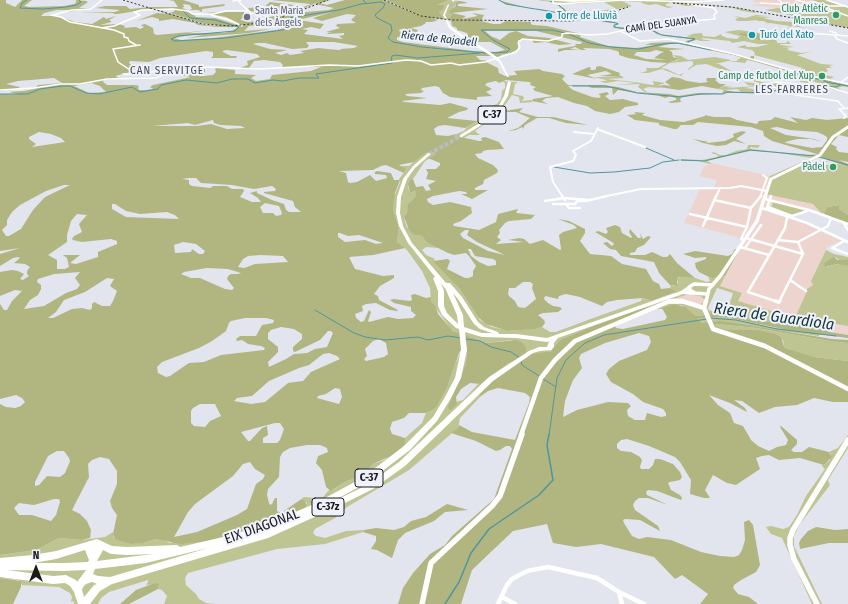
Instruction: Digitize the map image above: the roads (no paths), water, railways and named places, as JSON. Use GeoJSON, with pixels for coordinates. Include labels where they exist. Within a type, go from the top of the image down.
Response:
{"type":"FeatureCollection","features":[{"type":"Feature","properties":{"kind":"highway"},"geometry":{"type":"LineString","coordinates":[[544,0],[572,2],[611,0]]}},
{"type":"Feature","properties":{"kind":"highway"},"geometry":{"type":"LineString","coordinates":[[552,1],[600,0]]}},
{"type":"Feature","properties":{"kind":"highway"},"geometry":{"type":"LineString","coordinates":[[449,6],[446,10],[445,18],[457,33],[492,55],[505,69],[508,76]]}},
{"type":"Feature","properties":{"kind":"highway","name":"C-37"},"geometry":{"type":"LineString","coordinates":[[461,136],[484,122],[499,108],[506,96],[509,82]]}},
{"type":"Feature","properties":{"kind":"highway","name":"EIX DIAGONAL"},"geometry":{"type":"LineString","coordinates":[[0,566],[94,566],[146,559],[219,542],[261,530],[317,506],[365,480],[387,465],[407,448],[435,419],[458,378],[464,350],[460,315],[449,290],[410,243],[401,226],[398,213],[399,197],[405,179],[414,167],[428,154]]}},
{"type":"Feature","properties":{"kind":"highway"},"geometry":{"type":"LineString","coordinates":[[435,274],[439,283],[444,314],[453,323],[474,333],[524,337],[543,343],[600,320],[683,292],[689,288]]}},
{"type":"Feature","properties":{"kind":"highway"},"geometry":{"type":"LineString","coordinates":[[435,274],[441,277],[454,290],[476,323],[488,331],[504,335]]}},
{"type":"Feature","properties":{"kind":"highway"},"geometry":{"type":"LineString","coordinates":[[683,292],[694,293]]}},
{"type":"Feature","properties":{"kind":"highway","name":"C-37z"},"geometry":{"type":"LineString","coordinates":[[94,566],[110,581],[265,535],[336,504],[370,487],[402,464],[476,392],[508,366],[543,343]]}},
{"type":"Feature","properties":{"kind":"highway"},"geometry":{"type":"LineString","coordinates":[[79,592],[80,585],[94,566],[112,550],[154,551],[219,542]]}},
{"type":"Feature","properties":{"kind":"highway"},"geometry":{"type":"LineString","coordinates":[[0,562],[56,555],[94,566]]}},
{"type":"Feature","properties":{"kind":"highway"},"geometry":{"type":"LineString","coordinates":[[79,592],[86,595],[94,566]]}},
{"type":"Feature","properties":{"kind":"highway"},"geometry":{"type":"LineString","coordinates":[[83,604],[94,566]]}},
{"type":"Feature","properties":{"kind":"highway"},"geometry":{"type":"LineString","coordinates":[[0,573],[46,579],[66,579],[73,583],[79,592],[83,604]]}},
{"type":"Feature","properties":{"kind":"street"},"geometry":{"type":"LineString","coordinates":[[102,0],[91,9],[72,10],[52,15],[69,21],[114,30],[123,34],[131,43],[140,45],[113,49],[120,64],[130,70],[144,73]]}},
{"type":"Feature","properties":{"kind":"street"},"geometry":{"type":"LineString","coordinates":[[233,1],[240,0],[239,2],[252,14]]}},
{"type":"Feature","properties":{"kind":"street"},"geometry":{"type":"LineString","coordinates":[[552,1],[556,4],[578,4],[628,0],[690,3],[727,0]]}},
{"type":"Feature","properties":{"kind":"street"},"geometry":{"type":"LineString","coordinates":[[779,0],[783,4],[802,12],[839,11]]}},
{"type":"Feature","properties":{"kind":"street"},"geometry":{"type":"LineString","coordinates":[[796,0],[839,11],[848,16]]}},
{"type":"Feature","properties":{"kind":"street"},"geometry":{"type":"LineString","coordinates":[[827,0],[846,5]]}},
{"type":"Feature","properties":{"kind":"street"},"geometry":{"type":"LineString","coordinates":[[806,3],[814,2]]}},
{"type":"Feature","properties":{"kind":"street","name":"CAMÍ DEL SUANYA"},"geometry":{"type":"LineString","coordinates":[[158,71],[210,67],[260,69],[316,67],[329,65],[358,66],[409,60],[428,65],[451,63],[459,65],[487,61],[516,52],[520,47],[518,43],[520,40],[548,41],[562,36],[563,33],[589,35],[620,31],[647,25],[715,19],[714,15],[717,12],[714,8],[690,3]]}},
{"type":"Feature","properties":{"kind":"street"},"geometry":{"type":"LineString","coordinates":[[760,4],[818,6]]}},
{"type":"Feature","properties":{"kind":"street"},"geometry":{"type":"LineString","coordinates":[[824,7],[846,5]]}},
{"type":"Feature","properties":{"kind":"street"},"geometry":{"type":"LineString","coordinates":[[102,28],[114,26],[140,15],[134,12],[136,11],[160,9],[173,9],[195,14],[223,17],[242,26]]}},
{"type":"Feature","properties":{"kind":"street"},"geometry":{"type":"LineString","coordinates":[[195,14],[213,14],[226,11],[249,11]]}},
{"type":"Feature","properties":{"kind":"street"},"geometry":{"type":"LineString","coordinates":[[620,31],[641,42],[667,39],[730,53],[811,76],[848,84]]}},
{"type":"Feature","properties":{"kind":"street"},"geometry":{"type":"LineString","coordinates":[[830,31],[836,34]]}},
{"type":"Feature","properties":{"kind":"street"},"geometry":{"type":"LineString","coordinates":[[811,32],[848,36]]}},
{"type":"Feature","properties":{"kind":"street"},"geometry":{"type":"LineString","coordinates":[[836,34],[836,39],[848,42]]}},
{"type":"Feature","properties":{"kind":"street"},"geometry":{"type":"LineString","coordinates":[[0,90],[34,88],[61,84],[84,84],[107,79],[155,78],[164,75],[158,71],[123,74]]}},
{"type":"Feature","properties":{"kind":"street"},"geometry":{"type":"LineString","coordinates":[[841,82],[848,78]]}},
{"type":"Feature","properties":{"kind":"street"},"geometry":{"type":"LineString","coordinates":[[844,108],[838,101],[795,95],[765,84],[777,82],[828,87],[848,92]]}},
{"type":"Feature","properties":{"kind":"street"},"geometry":{"type":"LineString","coordinates":[[80,83],[84,84]]}},
{"type":"Feature","properties":{"kind":"street"},"geometry":{"type":"LineString","coordinates":[[844,118],[846,116],[839,109],[848,108]]}},
{"type":"Feature","properties":{"kind":"street"},"geometry":{"type":"LineString","coordinates":[[745,238],[757,221],[773,177],[820,155],[833,137],[848,127]]}},
{"type":"Feature","properties":{"kind":"street"},"geometry":{"type":"LineString","coordinates":[[564,199],[553,182],[550,167],[573,161],[576,155],[573,151],[589,142],[597,128],[645,147]]}},
{"type":"Feature","properties":{"kind":"street"},"geometry":{"type":"LineString","coordinates":[[574,132],[594,134]]}},
{"type":"Feature","properties":{"kind":"street"},"geometry":{"type":"LineString","coordinates":[[763,175],[767,177],[762,188],[760,198],[751,208],[743,247],[708,294],[704,308],[706,316],[710,325],[718,332],[765,346],[848,389]]}},
{"type":"Feature","properties":{"kind":"street"},"geometry":{"type":"LineString","coordinates":[[553,204],[575,204],[577,201],[586,201],[635,190],[720,188],[741,186],[762,188],[767,191]]}},
{"type":"Feature","properties":{"kind":"street"},"geometry":{"type":"LineString","coordinates":[[703,226],[720,188]]}},
{"type":"Feature","properties":{"kind":"street"},"geometry":{"type":"LineString","coordinates":[[767,209],[771,196]]}},
{"type":"Feature","properties":{"kind":"street"},"geometry":{"type":"LineString","coordinates":[[545,201],[564,199],[588,200]]}},
{"type":"Feature","properties":{"kind":"street"},"geometry":{"type":"LineString","coordinates":[[765,199],[809,210],[848,224]]}},
{"type":"Feature","properties":{"kind":"street"},"geometry":{"type":"LineString","coordinates":[[714,200],[751,208]]}},
{"type":"Feature","properties":{"kind":"street"},"geometry":{"type":"LineString","coordinates":[[566,204],[568,208],[580,208]]}},
{"type":"Feature","properties":{"kind":"street"},"geometry":{"type":"LineString","coordinates":[[762,208],[792,216],[809,210]]}},
{"type":"Feature","properties":{"kind":"street"},"geometry":{"type":"LineString","coordinates":[[767,209],[787,218],[808,223],[846,241]]}},
{"type":"Feature","properties":{"kind":"street"},"geometry":{"type":"LineString","coordinates":[[690,214],[747,227]]}},
{"type":"Feature","properties":{"kind":"street"},"geometry":{"type":"LineString","coordinates":[[787,218],[785,228],[748,292],[779,302],[803,254],[799,243]]}},
{"type":"Feature","properties":{"kind":"street"},"geometry":{"type":"LineString","coordinates":[[794,252],[799,243],[828,226],[831,218]]}},
{"type":"Feature","properties":{"kind":"street"},"geometry":{"type":"LineString","coordinates":[[843,222],[848,230]]}},
{"type":"Feature","properties":{"kind":"street"},"geometry":{"type":"LineString","coordinates":[[745,238],[761,225]]}},
{"type":"Feature","properties":{"kind":"street"},"geometry":{"type":"LineString","coordinates":[[745,238],[803,254]]}},
{"type":"Feature","properties":{"kind":"street"},"geometry":{"type":"LineString","coordinates":[[778,240],[799,243]]}},
{"type":"Feature","properties":{"kind":"street"},"geometry":{"type":"LineString","coordinates":[[846,241],[832,248],[848,254]]}},
{"type":"Feature","properties":{"kind":"street"},"geometry":{"type":"LineString","coordinates":[[743,247],[769,255]]}},
{"type":"Feature","properties":{"kind":"street"},"geometry":{"type":"LineString","coordinates":[[790,280],[806,292]]}},
{"type":"Feature","properties":{"kind":"street"},"geometry":{"type":"LineString","coordinates":[[708,294],[701,295],[694,293],[689,288],[693,284],[714,285]]}},
{"type":"Feature","properties":{"kind":"street"},"geometry":{"type":"LineString","coordinates":[[704,285],[708,294]]}},
{"type":"Feature","properties":{"kind":"street"},"geometry":{"type":"LineString","coordinates":[[422,604],[431,563],[492,506],[500,496],[542,378],[555,360],[575,341],[670,300],[682,301],[704,308]]}},
{"type":"Feature","properties":{"kind":"street"},"geometry":{"type":"LineString","coordinates":[[816,604],[794,559],[790,545],[790,538],[793,530],[848,440]]}},
{"type":"Feature","properties":{"kind":"street"},"geometry":{"type":"LineString","coordinates":[[498,604],[507,585],[512,579],[527,571],[548,567],[597,578],[619,592],[644,604]]}},
{"type":"Feature","properties":{"kind":"street"},"geometry":{"type":"LineString","coordinates":[[619,592],[622,604]]}},
{"type":"Feature","properties":{"kind":"street"},"geometry":{"type":"LineString","coordinates":[[502,597],[516,604]]}},
{"type":"Feature","properties":{"kind":"waterway","name":"Riera de Rajadell"},"geometry":{"type":"LineString","coordinates":[[27,0],[22,3],[20,8],[43,9],[66,7],[76,5],[81,2],[79,0]]}},
{"type":"Feature","properties":{"kind":"waterway","name":"Riera de Rajadell"},"geometry":{"type":"LineString","coordinates":[[363,0],[366,3]]}},
{"type":"Feature","properties":{"kind":"waterway"},"geometry":{"type":"LineString","coordinates":[[499,0],[506,4],[535,9]]}},
{"type":"Feature","properties":{"kind":"waterway","name":"Riera de Rajadell"},"geometry":{"type":"LineString","coordinates":[[183,11],[190,18],[215,20],[239,27],[235,31],[178,36],[171,39],[175,41],[226,38],[282,30],[296,26],[288,21],[288,18],[339,10],[361,4],[381,2],[385,4],[383,8],[375,15],[377,18],[391,25],[392,31],[388,38],[393,42],[422,47],[486,53]]}},
{"type":"Feature","properties":{"kind":"waterway"},"geometry":{"type":"LineString","coordinates":[[559,5],[568,14]]}},
{"type":"Feature","properties":{"kind":"waterway"},"geometry":{"type":"LineString","coordinates":[[536,9],[589,18]]}},
{"type":"Feature","properties":{"kind":"waterway"},"geometry":{"type":"LineString","coordinates":[[594,19],[616,23],[618,24],[614,25],[614,27],[626,29]]}},
{"type":"Feature","properties":{"kind":"waterway"},"geometry":{"type":"LineString","coordinates":[[633,29],[651,30],[662,35],[695,39],[688,42]]}},
{"type":"Feature","properties":{"kind":"waterway","name":"Riera de Rajadell"},"geometry":{"type":"LineString","coordinates":[[491,53],[507,52],[510,49],[493,40],[481,30],[552,30],[565,33]]}},
{"type":"Feature","properties":{"kind":"waterway","name":"Riera de Rajadell"},"geometry":{"type":"LineString","coordinates":[[569,34],[589,43],[611,47],[639,49],[663,44],[678,43],[711,50]]}},
{"type":"Feature","properties":{"kind":"waterway"},"geometry":{"type":"LineString","coordinates":[[391,61],[392,56],[395,55],[418,58],[480,53]]}},
{"type":"Feature","properties":{"kind":"waterway"},"geometry":{"type":"LineString","coordinates":[[0,94],[28,94],[40,89],[62,86],[70,86],[86,93],[99,94],[132,87],[140,92],[158,89],[161,85],[186,80],[217,83],[232,79],[248,79],[255,83],[273,80],[283,81],[299,78],[319,78],[316,74],[392,63]]}},
{"type":"Feature","properties":{"kind":"waterway","name":"Riera de Rajadell"},"geometry":{"type":"LineString","coordinates":[[794,72],[831,83],[848,86]]}},
{"type":"Feature","properties":{"kind":"waterway","name":"Riera de Rajadell"},"geometry":{"type":"LineString","coordinates":[[825,86],[836,87],[840,85]]}},
{"type":"Feature","properties":{"kind":"waterway"},"geometry":{"type":"LineString","coordinates":[[573,86],[606,86],[637,93],[680,97],[701,94],[723,94],[727,92],[759,93],[780,90],[780,88],[784,86],[815,87]]}},
{"type":"Feature","properties":{"kind":"waterway"},"geometry":{"type":"LineString","coordinates":[[646,148],[674,160]]}},
{"type":"Feature","properties":{"kind":"waterway"},"geometry":{"type":"LineString","coordinates":[[681,160],[704,161],[750,150],[815,156]]}},
{"type":"Feature","properties":{"kind":"waterway"},"geometry":{"type":"LineString","coordinates":[[819,157],[848,165]]}},
{"type":"Feature","properties":{"kind":"waterway"},"geometry":{"type":"LineString","coordinates":[[554,167],[590,173],[614,172],[650,168],[663,162],[679,160]]}},
{"type":"Feature","properties":{"kind":"waterway"},"geometry":{"type":"LineString","coordinates":[[315,310],[354,333],[365,337],[385,340],[418,337],[428,340],[448,336],[461,338]]}},
{"type":"Feature","properties":{"kind":"waterway","name":"Riera de Guardiola"},"geometry":{"type":"LineString","coordinates":[[710,318],[736,320],[777,329],[836,336]]}},
{"type":"Feature","properties":{"kind":"waterway","name":"Riera de Guardiola"},"geometry":{"type":"LineString","coordinates":[[556,387],[557,378],[566,360],[585,343],[604,335],[707,319]]}},
{"type":"Feature","properties":{"kind":"waterway"},"geometry":{"type":"LineString","coordinates":[[466,339],[480,341],[491,347],[511,352],[520,358]]}},
{"type":"Feature","properties":{"kind":"waterway"},"geometry":{"type":"LineString","coordinates":[[521,361],[522,365],[539,376]]}},
{"type":"Feature","properties":{"kind":"waterway"},"geometry":{"type":"LineString","coordinates":[[543,379],[556,387]]}},
{"type":"Feature","properties":{"kind":"waterway","name":"Riera de Guardiola"},"geometry":{"type":"LineString","coordinates":[[549,435],[556,387]]}},
{"type":"Feature","properties":{"kind":"waterway","name":"Riera de Guardiola"},"geometry":{"type":"LineString","coordinates":[[445,604],[459,582],[471,553],[489,529],[539,495],[553,480],[547,445],[549,434]]}},
{"type":"Feature","properties":{"kind":"tunnel"},"geometry":{"type":"LineString","coordinates":[[450,6],[455,1]]}},
{"type":"Feature","properties":{"kind":"tunnel"},"geometry":{"type":"LineString","coordinates":[[429,154],[461,136]]}},
{"type":"Feature","properties":{"kind":"railway"},"geometry":{"type":"LineString","coordinates":[[123,0],[203,24],[231,26],[270,22],[328,0]]}},
{"type":"Feature","properties":{"kind":"railway"},"geometry":{"type":"LineString","coordinates":[[384,0],[421,16],[451,20],[571,21],[598,17],[628,7]]}},
{"type":"Feature","properties":{"kind":"railway"},"geometry":{"type":"LineString","coordinates":[[673,3],[732,7],[848,28]]}},
{"type":"Feature","properties":{"kind":"place","name":"Club Atlètic Manresa"},"geometry":{"type":"Point","coordinates":[836,15]}},
{"type":"Feature","properties":{"kind":"place","name":"Torre de Lluvià"},"geometry":{"type":"Point","coordinates":[549,16]}},
{"type":"Feature","properties":{"kind":"place","name":"Santa Maria dels Àngels"},"geometry":{"type":"Point","coordinates":[247,17]}},
{"type":"Feature","properties":{"kind":"place","name":"Turó del Xato"},"geometry":{"type":"Point","coordinates":[752,35]}},
{"type":"Feature","properties":{"kind":"place","name":"Camp de futbol del Xup"},"geometry":{"type":"Point","coordinates":[822,76]}},
{"type":"Feature","properties":{"kind":"place","name":"Pàdel"},"geometry":{"type":"Point","coordinates":[833,167]}},
{"type":"Feature","properties":{"kind":"district","name":"CAN SERVITGE"},"geometry":{"type":"Point","coordinates":[167,71]}},
{"type":"Feature","properties":{"kind":"district","name":"LES FARRERES"},"geometry":{"type":"Point","coordinates":[792,90]}}]}
